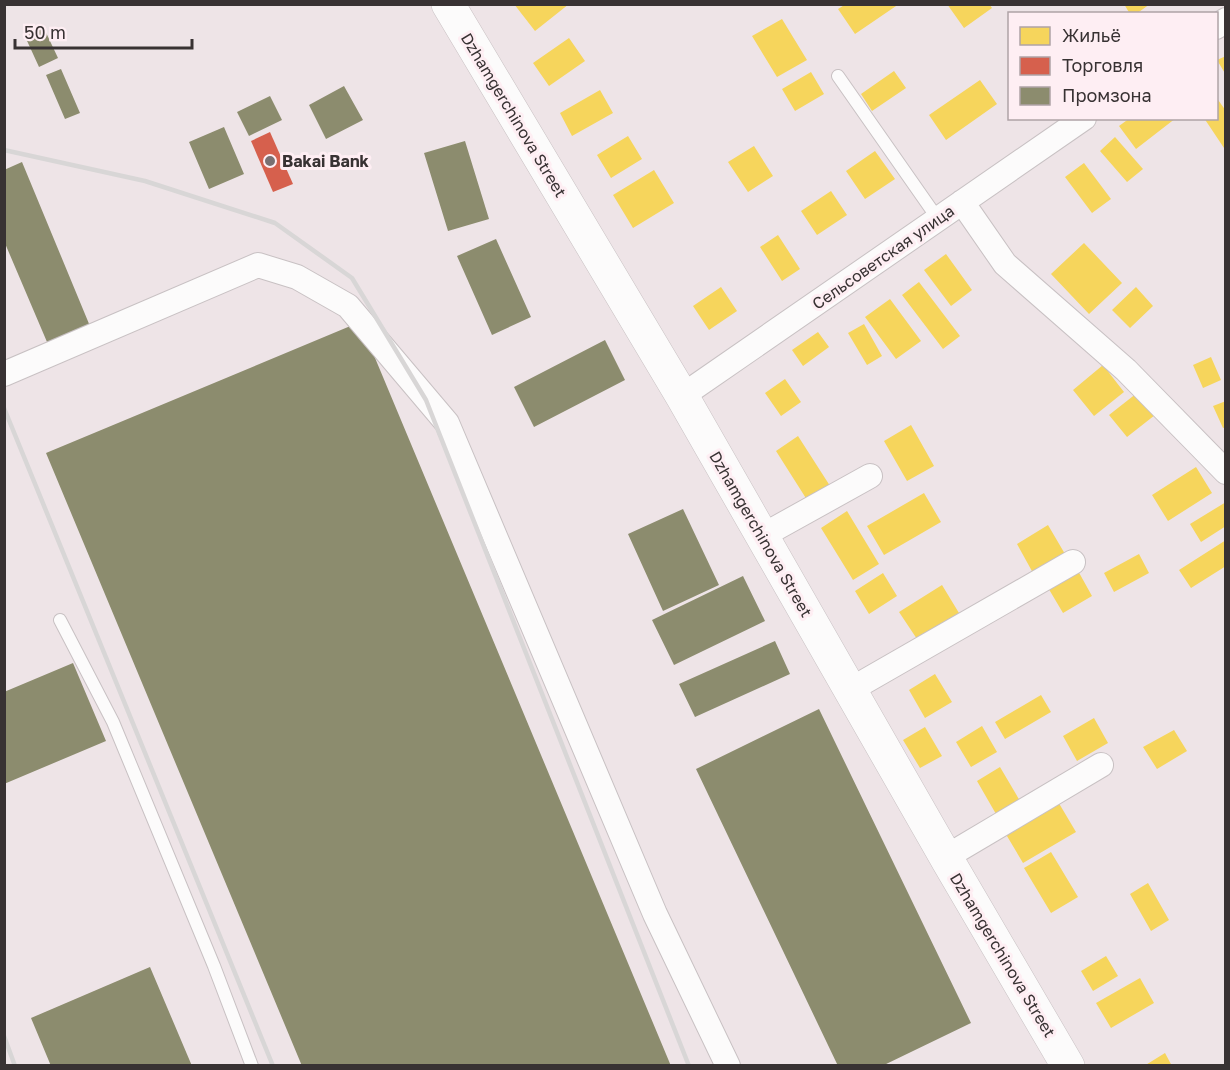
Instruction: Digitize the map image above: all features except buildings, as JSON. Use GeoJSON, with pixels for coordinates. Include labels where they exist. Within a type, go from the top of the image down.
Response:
{"type":"FeatureCollection","features":[{"type":"Feature","properties":{"kind":"street","name":"Dzhamgerchinova Street"},"geometry":{"type":"LineString","coordinates":[[448,4],[682,396],[945,857],[1068,1065]]}},
{"type":"Feature","properties":{"kind":"street","name":"Сельсоветская улица"},"geometry":{"type":"LineString","coordinates":[[682,396],[1081,120]]}},
{"type":"Feature","properties":{"kind":"street"},"geometry":{"type":"LineString","coordinates":[[962,202],[1005,264],[1126,370],[1226,472]]}},
{"type":"Feature","properties":{"kind":"street"},"geometry":{"type":"LineString","coordinates":[[4,374],[258,265],[297,277],[348,306],[447,423],[655,914],[728,1065]]}},
{"type":"Feature","properties":{"kind":"street"},"geometry":{"type":"LineString","coordinates":[[762,536],[870,476]]}},
{"type":"Feature","properties":{"kind":"street"},"geometry":{"type":"LineString","coordinates":[[850,690],[1073,562]]}},
{"type":"Feature","properties":{"kind":"street"},"geometry":{"type":"LineString","coordinates":[[945,857],[1101,765]]}},
{"type":"Feature","properties":{"kind":"lane"},"geometry":{"type":"LineString","coordinates":[[838,76],[938,219]]}},
{"type":"Feature","properties":{"kind":"lane"},"geometry":{"type":"LineString","coordinates":[[60,620],[113,722],[214,966],[252,1065]]}},
{"type":"Feature","properties":{"kind":"railway"},"geometry":{"type":"LineString","coordinates":[[4,150],[145,181],[275,223],[352,278],[426,400],[689,1066]]}},
{"type":"Feature","properties":{"kind":"railway"},"geometry":{"type":"LineString","coordinates":[[4,408],[273,1066]]}},
{"type":"Feature","properties":{"kind":"railway"},"geometry":{"type":"LineString","coordinates":[[4,1036],[15,1066]]}},
{"type":"Feature","properties":{"kind":"place","name":"Bakai Bank"},"geometry":{"type":"Point","coordinates":[270,161]}}]}
